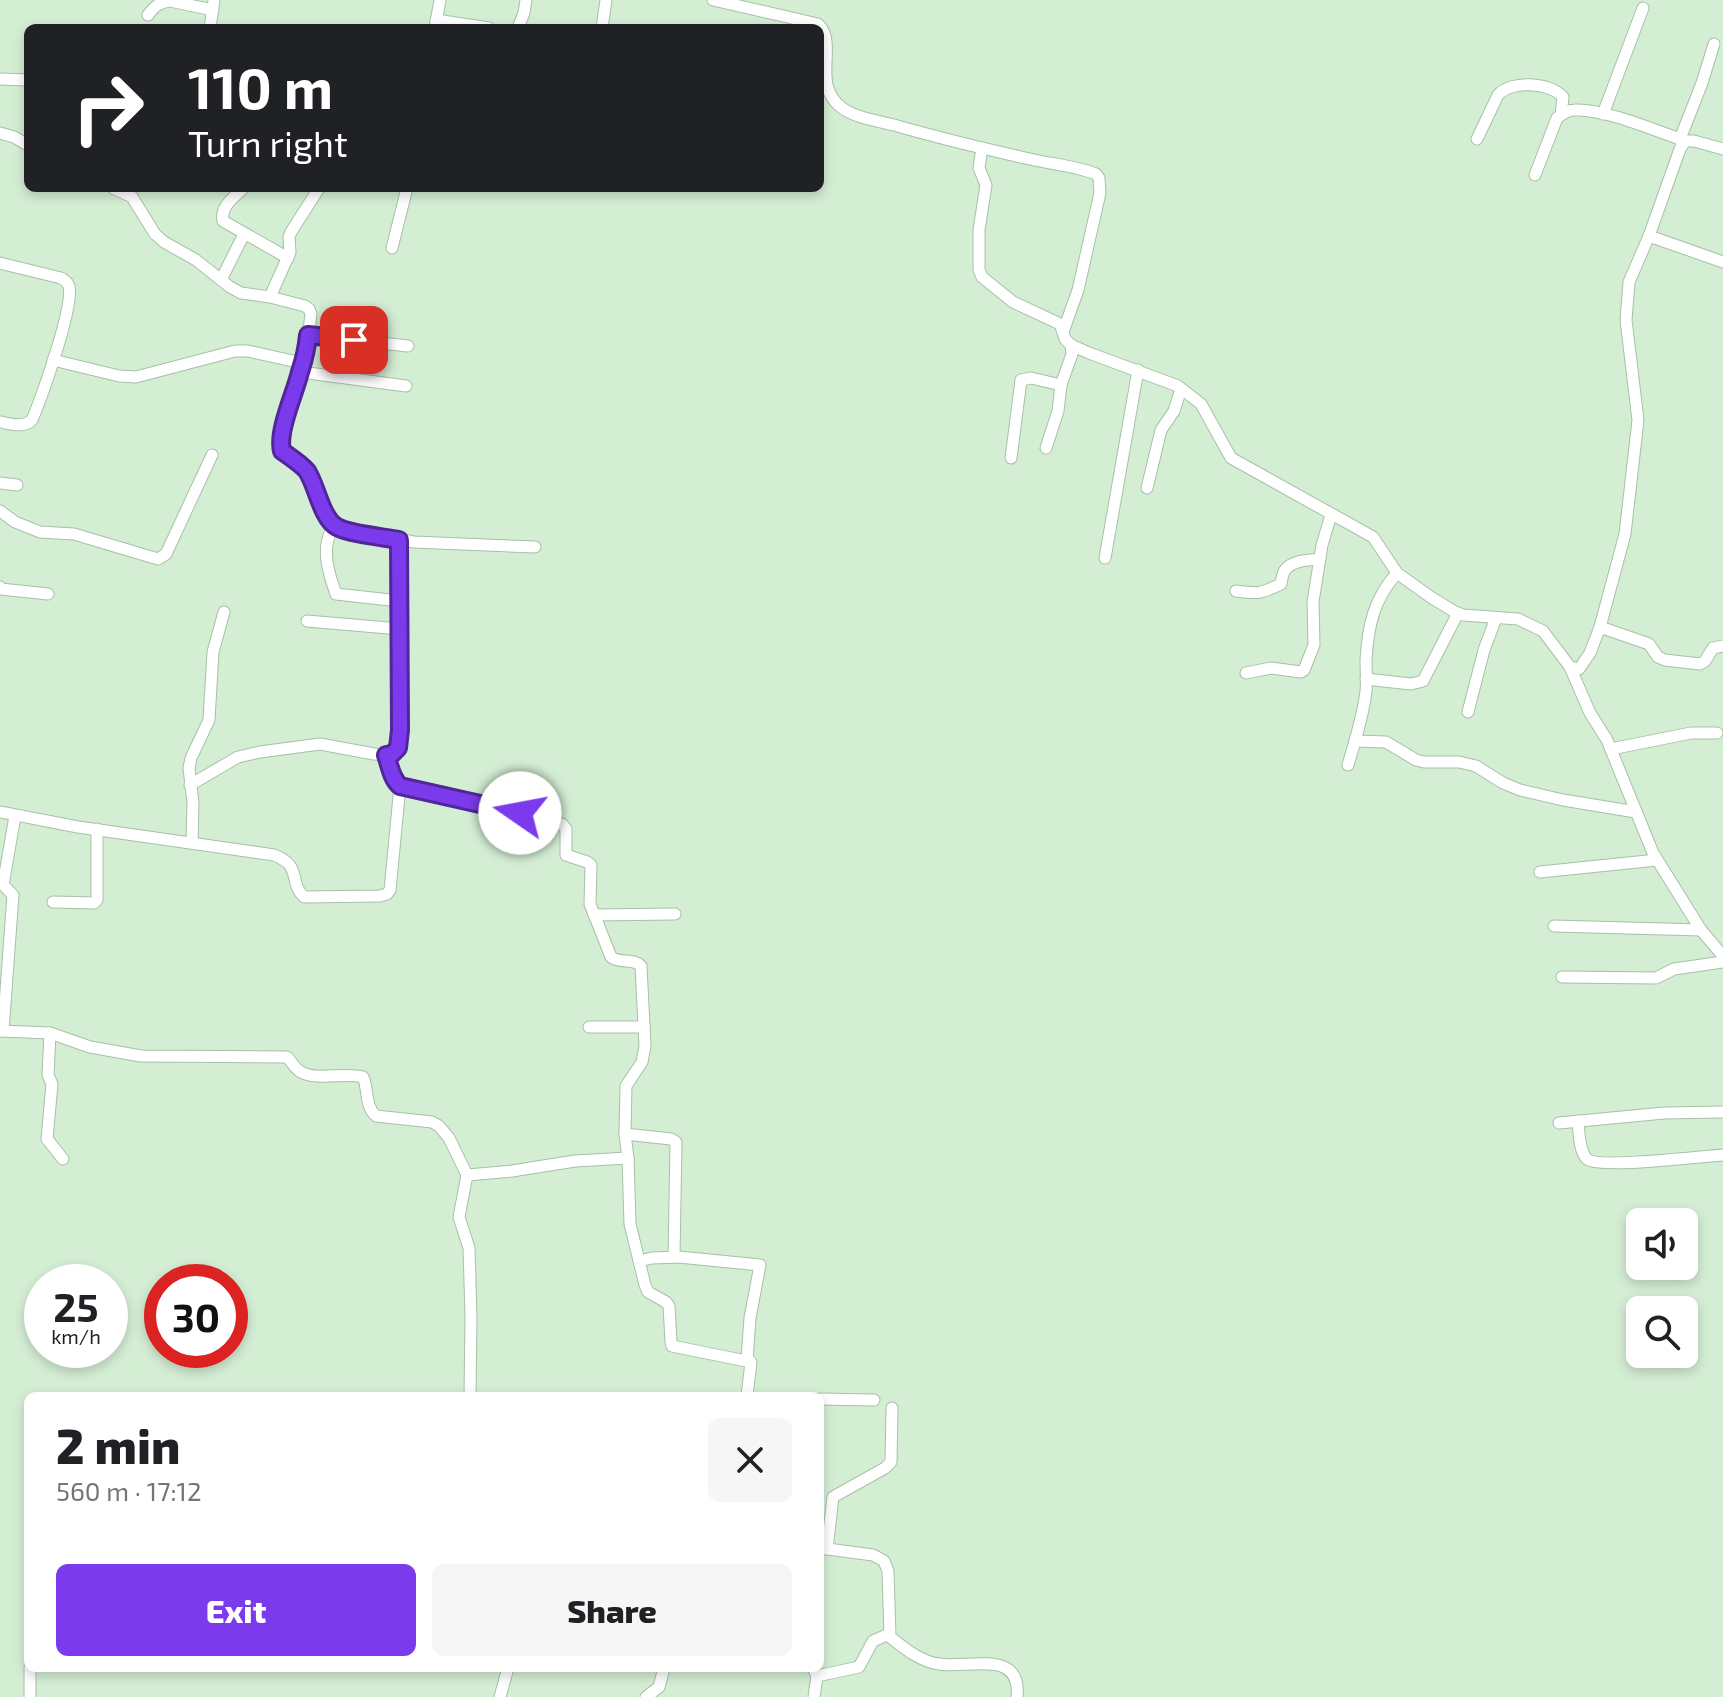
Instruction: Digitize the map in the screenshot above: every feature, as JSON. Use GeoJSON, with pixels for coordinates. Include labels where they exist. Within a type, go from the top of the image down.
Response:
{"type":"FeatureCollection","features":[{"type":"Feature","properties":{"kind":"street"},"geometry":{"type":"LineString","coordinates":[[436,24],[440,0]]}},
{"type":"Feature","properties":{"kind":"street"},"geometry":{"type":"LineString","coordinates":[[520,24],[526,0]]}},
{"type":"Feature","properties":{"kind":"street"},"geometry":{"type":"LineString","coordinates":[[603,24],[606,0]]}},
{"type":"Feature","properties":{"kind":"street"},"geometry":{"type":"LineString","coordinates":[[713,0],[818,24]]}},
{"type":"Feature","properties":{"kind":"street"},"geometry":{"type":"LineString","coordinates":[[148,15],[155,5],[163,2],[213,5]]}},
{"type":"Feature","properties":{"kind":"street"},"geometry":{"type":"LineString","coordinates":[[1603,114],[1643,8]]}},
{"type":"Feature","properties":{"kind":"street"},"geometry":{"type":"LineString","coordinates":[[824,29],[828,89],[843,108],[872,119],[982,148],[1090,172],[1099,178],[1100,193],[1078,290],[1063,332]]}},
{"type":"Feature","properties":{"kind":"street"},"geometry":{"type":"LineString","coordinates":[[1570,667],[1579,669],[1590,653],[1625,534],[1638,420],[1626,320],[1629,282],[1649,236],[1714,44]]}},
{"type":"Feature","properties":{"kind":"street"},"geometry":{"type":"LineString","coordinates":[[0,79],[24,80]]}},
{"type":"Feature","properties":{"kind":"street"},"geometry":{"type":"LineString","coordinates":[[1477,139],[1498,95],[1508,87],[1555,89],[1563,97],[1561,115]]}},
{"type":"Feature","properties":{"kind":"street"},"geometry":{"type":"LineString","coordinates":[[1535,175],[1557,118],[1574,110],[1603,114],[1683,140],[1723,149]]}},
{"type":"Feature","properties":{"kind":"street"},"geometry":{"type":"LineString","coordinates":[[0,133],[24,143]]}},
{"type":"Feature","properties":{"kind":"street"},"geometry":{"type":"LineString","coordinates":[[982,148],[979,168],[986,185],[979,230],[979,270],[982,277],[1013,302],[1060,324],[1065,339],[1071,345],[1178,386],[1201,404],[1231,458],[1373,537],[1397,573],[1432,598],[1458,613],[1518,619],[1543,631],[1570,667],[1590,713],[1611,749],[1657,860],[1723,959],[1674,969],[1656,978],[1562,977]]}},
{"type":"Feature","properties":{"kind":"street"},"geometry":{"type":"LineString","coordinates":[[121,192],[132,197],[155,234],[164,242],[196,260],[241,293],[270,297],[309,309],[311,314],[302,367],[280,446],[307,471],[334,526],[399,540],[535,547]]}},
{"type":"Feature","properties":{"kind":"street"},"geometry":{"type":"LineString","coordinates":[[239,192],[225,206],[223,221],[288,258]]}},
{"type":"Feature","properties":{"kind":"street"},"geometry":{"type":"LineString","coordinates":[[270,297],[290,252],[291,232],[316,192]]}},
{"type":"Feature","properties":{"kind":"street"},"geometry":{"type":"LineString","coordinates":[[392,248],[406,192]]}},
{"type":"Feature","properties":{"kind":"street"},"geometry":{"type":"LineString","coordinates":[[221,280],[244,234]]}},
{"type":"Feature","properties":{"kind":"street"},"geometry":{"type":"LineString","coordinates":[[1649,236],[1723,262]]}},
{"type":"Feature","properties":{"kind":"street"},"geometry":{"type":"LineString","coordinates":[[0,263],[61,278],[67,282],[69,296],[67,314],[53,360],[30,423],[0,422]]}},
{"type":"Feature","properties":{"kind":"street"},"geometry":{"type":"LineString","coordinates":[[308,335],[408,346]]}},
{"type":"Feature","properties":{"kind":"street"},"geometry":{"type":"LineString","coordinates":[[1046,448],[1072,354],[1071,345]]}},
{"type":"Feature","properties":{"kind":"street"},"geometry":{"type":"LineString","coordinates":[[53,360],[119,376],[136,377],[235,351],[248,351],[302,367],[406,386]]}},
{"type":"Feature","properties":{"kind":"street"},"geometry":{"type":"LineString","coordinates":[[1105,558],[1138,370]]}},
{"type":"Feature","properties":{"kind":"street"},"geometry":{"type":"LineString","coordinates":[[1011,458],[1021,380],[1031,378],[1061,385]]}},
{"type":"Feature","properties":{"kind":"street"},"geometry":{"type":"LineString","coordinates":[[1147,488],[1161,430],[1174,411],[1181,389]]}},
{"type":"Feature","properties":{"kind":"street"},"geometry":{"type":"LineString","coordinates":[[0,511],[15,522],[40,532],[74,534],[158,559],[166,554],[212,455]]}},
{"type":"Feature","properties":{"kind":"street"},"geometry":{"type":"LineString","coordinates":[[0,483],[17,485]]}},
{"type":"Feature","properties":{"kind":"street"},"geometry":{"type":"LineString","coordinates":[[1246,673],[1271,668],[1304,670],[1314,645],[1313,602],[1322,545],[1331,515]]}},
{"type":"Feature","properties":{"kind":"street"},"geometry":{"type":"LineString","coordinates":[[334,526],[327,535],[326,554],[336,594],[399,601]]}},
{"type":"Feature","properties":{"kind":"street"},"geometry":{"type":"LineString","coordinates":[[195,782],[238,757],[305,745],[331,745],[386,755],[398,748],[399,540]]}},
{"type":"Feature","properties":{"kind":"street"},"geometry":{"type":"LineString","coordinates":[[1236,591],[1254,594],[1268,592],[1281,584],[1285,570],[1292,565],[1320,559]]}},
{"type":"Feature","properties":{"kind":"street"},"geometry":{"type":"LineString","coordinates":[[1348,765],[1362,715],[1372,614],[1384,588],[1397,573]]}},
{"type":"Feature","properties":{"kind":"street"},"geometry":{"type":"LineString","coordinates":[[0,578],[1,589],[48,594]]}},
{"type":"Feature","properties":{"kind":"street"},"geometry":{"type":"LineString","coordinates":[[192,842],[195,782],[189,768],[209,720],[213,652],[224,612]]}},
{"type":"Feature","properties":{"kind":"street"},"geometry":{"type":"LineString","coordinates":[[1366,679],[1411,684],[1423,681],[1458,613]]}},
{"type":"Feature","properties":{"kind":"street"},"geometry":{"type":"LineString","coordinates":[[1468,712],[1496,618]]}},
{"type":"Feature","properties":{"kind":"street"},"geometry":{"type":"LineString","coordinates":[[307,621],[400,629]]}},
{"type":"Feature","properties":{"kind":"street"},"geometry":{"type":"LineString","coordinates":[[1600,627],[1649,644],[1658,657],[1665,660],[1700,664],[1713,648],[1723,646]]}},
{"type":"Feature","properties":{"kind":"street"},"geometry":{"type":"LineString","coordinates":[[1611,749],[1691,733],[1717,733]]}},
{"type":"Feature","properties":{"kind":"street"},"geometry":{"type":"LineString","coordinates":[[1355,741],[1386,742],[1424,762],[1459,762],[1476,766],[1520,790],[1636,812]]}},
{"type":"Feature","properties":{"kind":"street"},"geometry":{"type":"LineString","coordinates":[[386,755],[395,781],[400,786],[562,824],[566,829],[566,855],[591,865],[590,904],[614,960],[637,962],[641,966],[645,1046],[642,1062],[626,1086],[625,1134],[630,1224],[648,1292],[669,1306],[672,1346],[747,1360],[752,1364],[748,1392]]}},
{"type":"Feature","properties":{"kind":"street"},"geometry":{"type":"LineString","coordinates":[[0,812],[274,855],[290,864],[299,892],[304,897],[380,896],[390,890],[400,786]]}},
{"type":"Feature","properties":{"kind":"street"},"geometry":{"type":"LineString","coordinates":[[15,816],[3,885],[13,894],[6,918],[2,1031],[50,1033],[90,1047],[141,1056],[287,1057],[296,1069],[309,1075],[360,1076],[365,1079],[368,1105],[372,1112],[383,1118],[425,1121],[437,1125],[449,1138],[467,1175],[459,1217],[469,1248],[470,1392]]}},
{"type":"Feature","properties":{"kind":"street"},"geometry":{"type":"LineString","coordinates":[[53,902],[94,903],[97,900],[97,829]]}},
{"type":"Feature","properties":{"kind":"street"},"geometry":{"type":"LineString","coordinates":[[1540,872],[1657,860]]}},
{"type":"Feature","properties":{"kind":"street"},"geometry":{"type":"LineString","coordinates":[[594,915],[675,914]]}},
{"type":"Feature","properties":{"kind":"street"},"geometry":{"type":"LineString","coordinates":[[1554,926],[1701,930]]}},
{"type":"Feature","properties":{"kind":"street"},"geometry":{"type":"LineString","coordinates":[[589,1027],[644,1027]]}},
{"type":"Feature","properties":{"kind":"street"},"geometry":{"type":"LineString","coordinates":[[50,1033],[48,1075],[52,1084],[47,1138],[63,1159]]}},
{"type":"Feature","properties":{"kind":"street"},"geometry":{"type":"LineString","coordinates":[[1559,1123],[1664,1113],[1723,1112]]}},
{"type":"Feature","properties":{"kind":"street"},"geometry":{"type":"LineString","coordinates":[[1578,1121],[1584,1155],[1590,1162],[1612,1164],[1723,1155]]}},
{"type":"Feature","properties":{"kind":"street"},"geometry":{"type":"LineString","coordinates":[[625,1134],[668,1138],[676,1142],[674,1257]]}},
{"type":"Feature","properties":{"kind":"street"},"geometry":{"type":"LineString","coordinates":[[467,1175],[575,1161],[628,1158]]}},
{"type":"Feature","properties":{"kind":"street"},"geometry":{"type":"LineString","coordinates":[[639,1261],[674,1257],[760,1265],[750,1318],[747,1360]]}},
{"type":"Feature","properties":{"kind":"street"},"geometry":{"type":"LineString","coordinates":[[824,1399],[874,1400]]}},
{"type":"Feature","properties":{"kind":"street"},"geometry":{"type":"LineString","coordinates":[[824,1544],[833,1497],[891,1462],[892,1408]]}},
{"type":"Feature","properties":{"kind":"street"},"geometry":{"type":"LineString","coordinates":[[824,1549],[873,1555],[884,1561],[888,1571],[889,1634],[918,1658],[938,1664],[1004,1666],[1016,1677],[1017,1697]]}},
{"type":"Feature","properties":{"kind":"street"},"geometry":{"type":"LineString","coordinates":[[824,1671],[859,1667],[873,1641],[889,1634]]}},
{"type":"Feature","properties":{"kind":"street"},"geometry":{"type":"LineString","coordinates":[[30,1672],[30,1697]]}},
{"type":"Feature","properties":{"kind":"street"},"geometry":{"type":"LineString","coordinates":[[500,1697],[507,1672]]}},
{"type":"Feature","properties":{"kind":"street"},"geometry":{"type":"LineString","coordinates":[[646,1697],[659,1687],[663,1672]]}},
{"type":"Feature","properties":{"kind":"street"},"geometry":{"type":"LineString","coordinates":[[814,1697],[815,1672]]}},
{"type":"Feature","properties":{"kind":"route"},"geometry":{"type":"LineString","coordinates":[[354,340],[308,335],[280,446],[307,471],[334,526],[399,540],[400,730],[396,752],[386,755],[392,774],[400,786],[520,813]]}}]}
